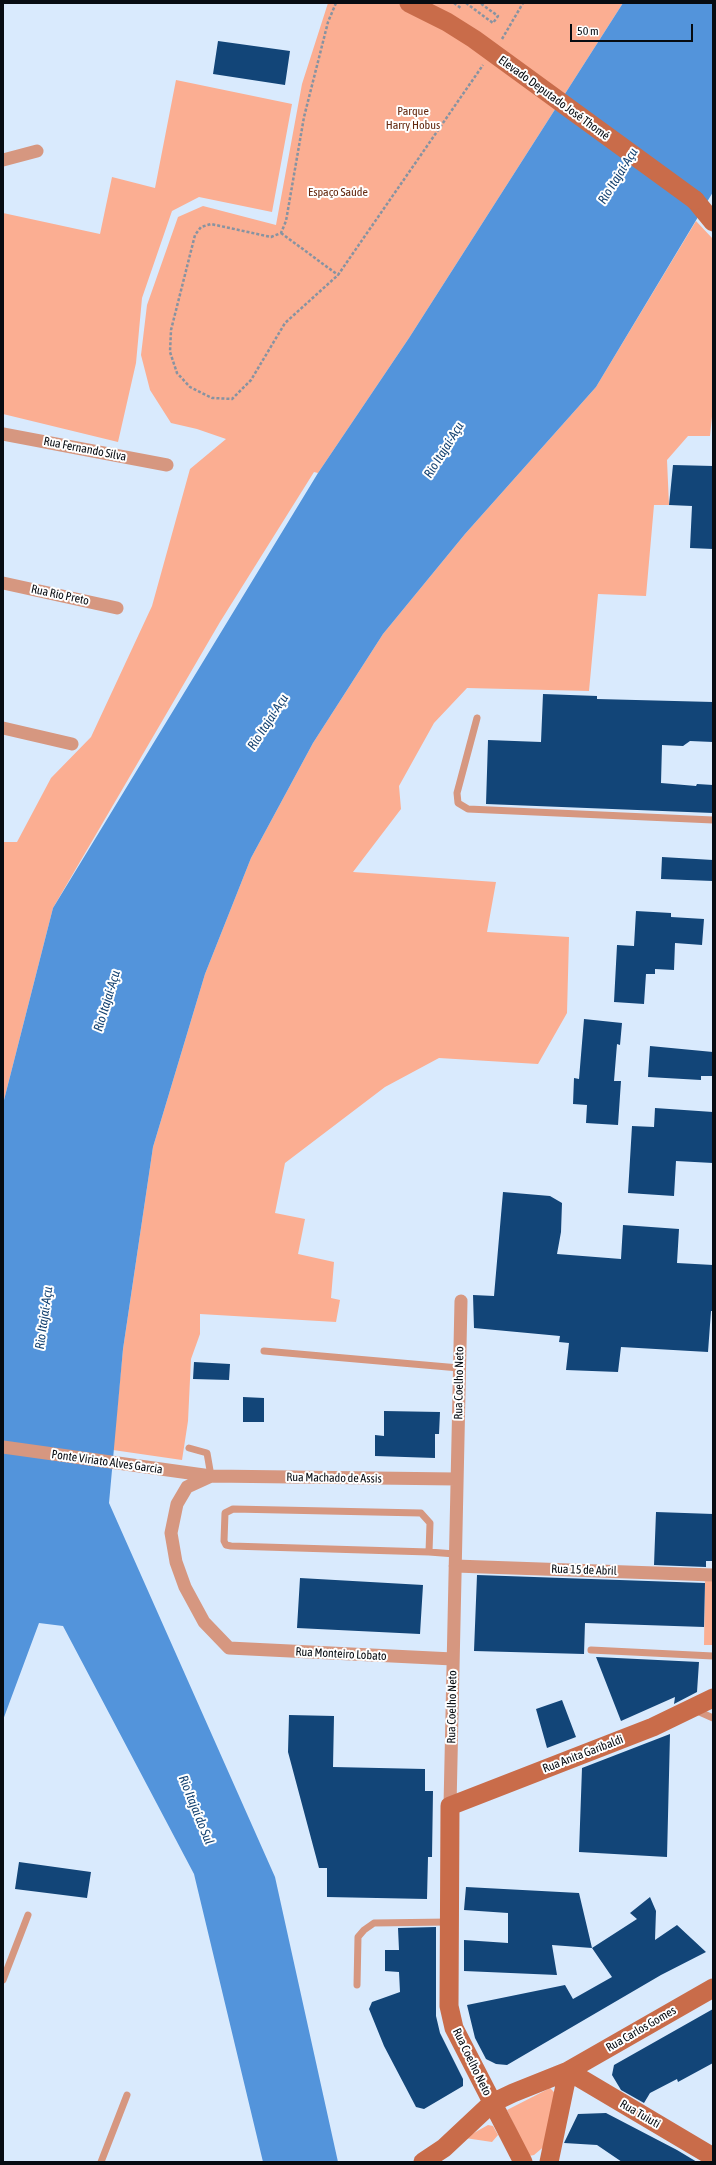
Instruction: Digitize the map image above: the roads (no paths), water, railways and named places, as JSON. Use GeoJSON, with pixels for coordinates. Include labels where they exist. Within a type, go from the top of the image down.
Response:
{"type":"FeatureCollection","features":[{"type":"Feature","properties":{"kind":"street","name":"Elevado Deputado José Thomé"},"geometry":{"type":"LineString","coordinates":[[409,3],[447,22],[474,39],[695,200],[713,209]]}},
{"type":"Feature","properties":{"kind":"street"},"geometry":{"type":"LineString","coordinates":[[3,160],[37,151]]}},
{"type":"Feature","properties":{"kind":"street","name":"Elevado Deputado José Thomé"},"geometry":{"type":"LineString","coordinates":[[695,200],[713,222]]}},
{"type":"Feature","properties":{"kind":"street","name":"Rua Fernando Silva"},"geometry":{"type":"LineString","coordinates":[[3,434],[167,465]]}},
{"type":"Feature","properties":{"kind":"street","name":"Rua Rio Preto"},"geometry":{"type":"LineString","coordinates":[[3,583],[117,608]]}},
{"type":"Feature","properties":{"kind":"street"},"geometry":{"type":"LineString","coordinates":[[3,728],[72,744]]}},
{"type":"Feature","properties":{"kind":"street","name":"Rua Coelho Neto"},"geometry":{"type":"LineString","coordinates":[[461,1301],[456,1479],[448,1922],[449,2006],[454,2028],[523,2162]]}},
{"type":"Feature","properties":{"kind":"street","name":"Ponte Viriato Alves Garcia"},"geometry":{"type":"LineString","coordinates":[[3,1447],[211,1476]]}},
{"type":"Feature","properties":{"kind":"street","name":"Rua Machado de Assis"},"geometry":{"type":"LineString","coordinates":[[211,1476],[456,1479]]}},
{"type":"Feature","properties":{"kind":"street","name":"Rua Monteiro Lobato"},"geometry":{"type":"LineString","coordinates":[[211,1476],[187,1487],[177,1504],[171,1533],[176,1562],[185,1587],[204,1622],[229,1648],[453,1659]]}},
{"type":"Feature","properties":{"kind":"street","name":"Rua 15 de Abril"},"geometry":{"type":"LineString","coordinates":[[455,1560],[713,1575]]}},
{"type":"Feature","properties":{"kind":"street","name":"Rua Anita Garibaldi"},"geometry":{"type":"LineString","coordinates":[[450,1806],[653,1727],[713,1698]]}},
{"type":"Feature","properties":{"kind":"street","name":"Rua Carlos Gomes"},"geometry":{"type":"LineString","coordinates":[[423,2162],[444,2148],[492,2104],[513,2093],[568,2071],[713,1988]]}},
{"type":"Feature","properties":{"kind":"street"},"geometry":{"type":"LineString","coordinates":[[549,2162],[568,2071]]}},
{"type":"Feature","properties":{"kind":"street","name":"Rua Tuiuti"},"geometry":{"type":"LineString","coordinates":[[568,2071],[713,2157]]}},
{"type":"Feature","properties":{"kind":"lane"},"geometry":{"type":"LineString","coordinates":[[477,718],[456,793],[458,803],[468,809],[713,820]]}},
{"type":"Feature","properties":{"kind":"lane"},"geometry":{"type":"LineString","coordinates":[[264,1352],[459,1368]]}},
{"type":"Feature","properties":{"kind":"lane"},"geometry":{"type":"LineString","coordinates":[[189,1448],[207,1453],[211,1476]]}},
{"type":"Feature","properties":{"kind":"lane"},"geometry":{"type":"LineString","coordinates":[[429,1552],[430,1523],[421,1513],[233,1509],[228,1510],[225,1513],[224,1541],[226,1545],[429,1552],[455,1560]]}},
{"type":"Feature","properties":{"kind":"lane"},"geometry":{"type":"LineString","coordinates":[[591,1650],[713,1656]]}},
{"type":"Feature","properties":{"kind":"lane"},"geometry":{"type":"LineString","coordinates":[[692,1709],[713,1718]]}},
{"type":"Feature","properties":{"kind":"lane"},"geometry":{"type":"LineString","coordinates":[[3,1980],[28,1915]]}},
{"type":"Feature","properties":{"kind":"lane"},"geometry":{"type":"LineString","coordinates":[[357,1985],[358,1937],[364,1930],[374,1923],[448,1922]]}},
{"type":"Feature","properties":{"kind":"lane"},"geometry":{"type":"LineString","coordinates":[[101,2162],[127,2095]]}},
{"type":"Feature","properties":{"kind":"water"},"geometry":{"type":"Polygon","coordinates":[[[623,3],[713,3],[713,192],[596,387],[465,534],[383,634],[313,743],[251,858],[205,974],[153,1147],[123,1349],[109,1503],[275,1877],[338,2162],[263,2162],[194,1874],[63,1626],[39,1623],[3,1720],[3,1104],[53,908],[318,473],[409,338],[623,3]]]}},
{"type":"Feature","properties":{"kind":"park label","name":"Parque Harry Hobus"},"geometry":{"type":"Point","coordinates":[413,118]}},
{"type":"Feature","properties":{"kind":"park label","name":"Espaço Saúde"},"geometry":{"type":"Point","coordinates":[338,192]}},
{"type":"Feature","properties":{"kind":"water label","name":"Rio Itajaí-Açu"},"geometry":{"type":"Point","coordinates":[618,176]}},
{"type":"Feature","properties":{"kind":"water label","name":"Rio Itajaí-Açu"},"geometry":{"type":"Point","coordinates":[444,450]}},
{"type":"Feature","properties":{"kind":"water label","name":"Rio Itajaí-Açu"},"geometry":{"type":"Point","coordinates":[268,722]}},
{"type":"Feature","properties":{"kind":"water label","name":"Rio Itajaí-Açu"},"geometry":{"type":"Point","coordinates":[107,1001]}},
{"type":"Feature","properties":{"kind":"water label","name":"Rio Itajaí-Açu"},"geometry":{"type":"Point","coordinates":[44,1318]}},
{"type":"Feature","properties":{"kind":"water label","name":"Rio Itajaí do Sul"},"geometry":{"type":"Point","coordinates":[196,1810]}}]}
